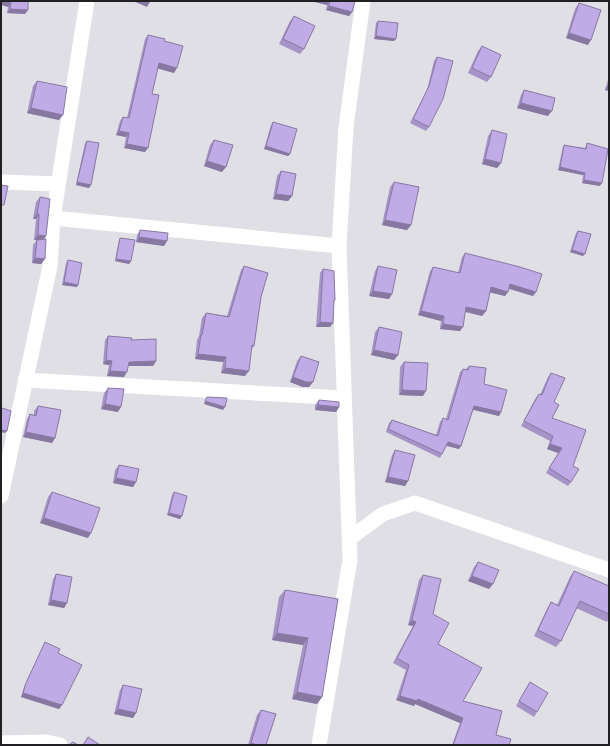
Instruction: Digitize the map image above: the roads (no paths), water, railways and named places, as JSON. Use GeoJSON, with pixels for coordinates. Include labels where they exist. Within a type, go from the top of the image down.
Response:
{"type":"FeatureCollection","features":[{"type":"Feature","properties":{"kind":"street"},"geometry":{"type":"LineString","coordinates":[[1,496],[50,266],[53,218],[87,1]]}},
{"type":"Feature","properties":{"kind":"street"},"geometry":{"type":"LineString","coordinates":[[319,745],[350,560],[339,246],[346,127],[363,1]]}},
{"type":"Feature","properties":{"kind":"street"},"geometry":{"type":"LineString","coordinates":[[1,182],[58,184]]}},
{"type":"Feature","properties":{"kind":"street"},"geometry":{"type":"LineString","coordinates":[[53,218],[339,246]]}},
{"type":"Feature","properties":{"kind":"street"},"geometry":{"type":"LineString","coordinates":[[26,380],[344,398]]}},
{"type":"Feature","properties":{"kind":"street"},"geometry":{"type":"LineString","coordinates":[[350,538],[383,514],[414,503],[609,570]]}},
{"type":"Feature","properties":{"kind":"street"},"geometry":{"type":"LineString","coordinates":[[1,742],[46,742],[60,745]]}}]}
